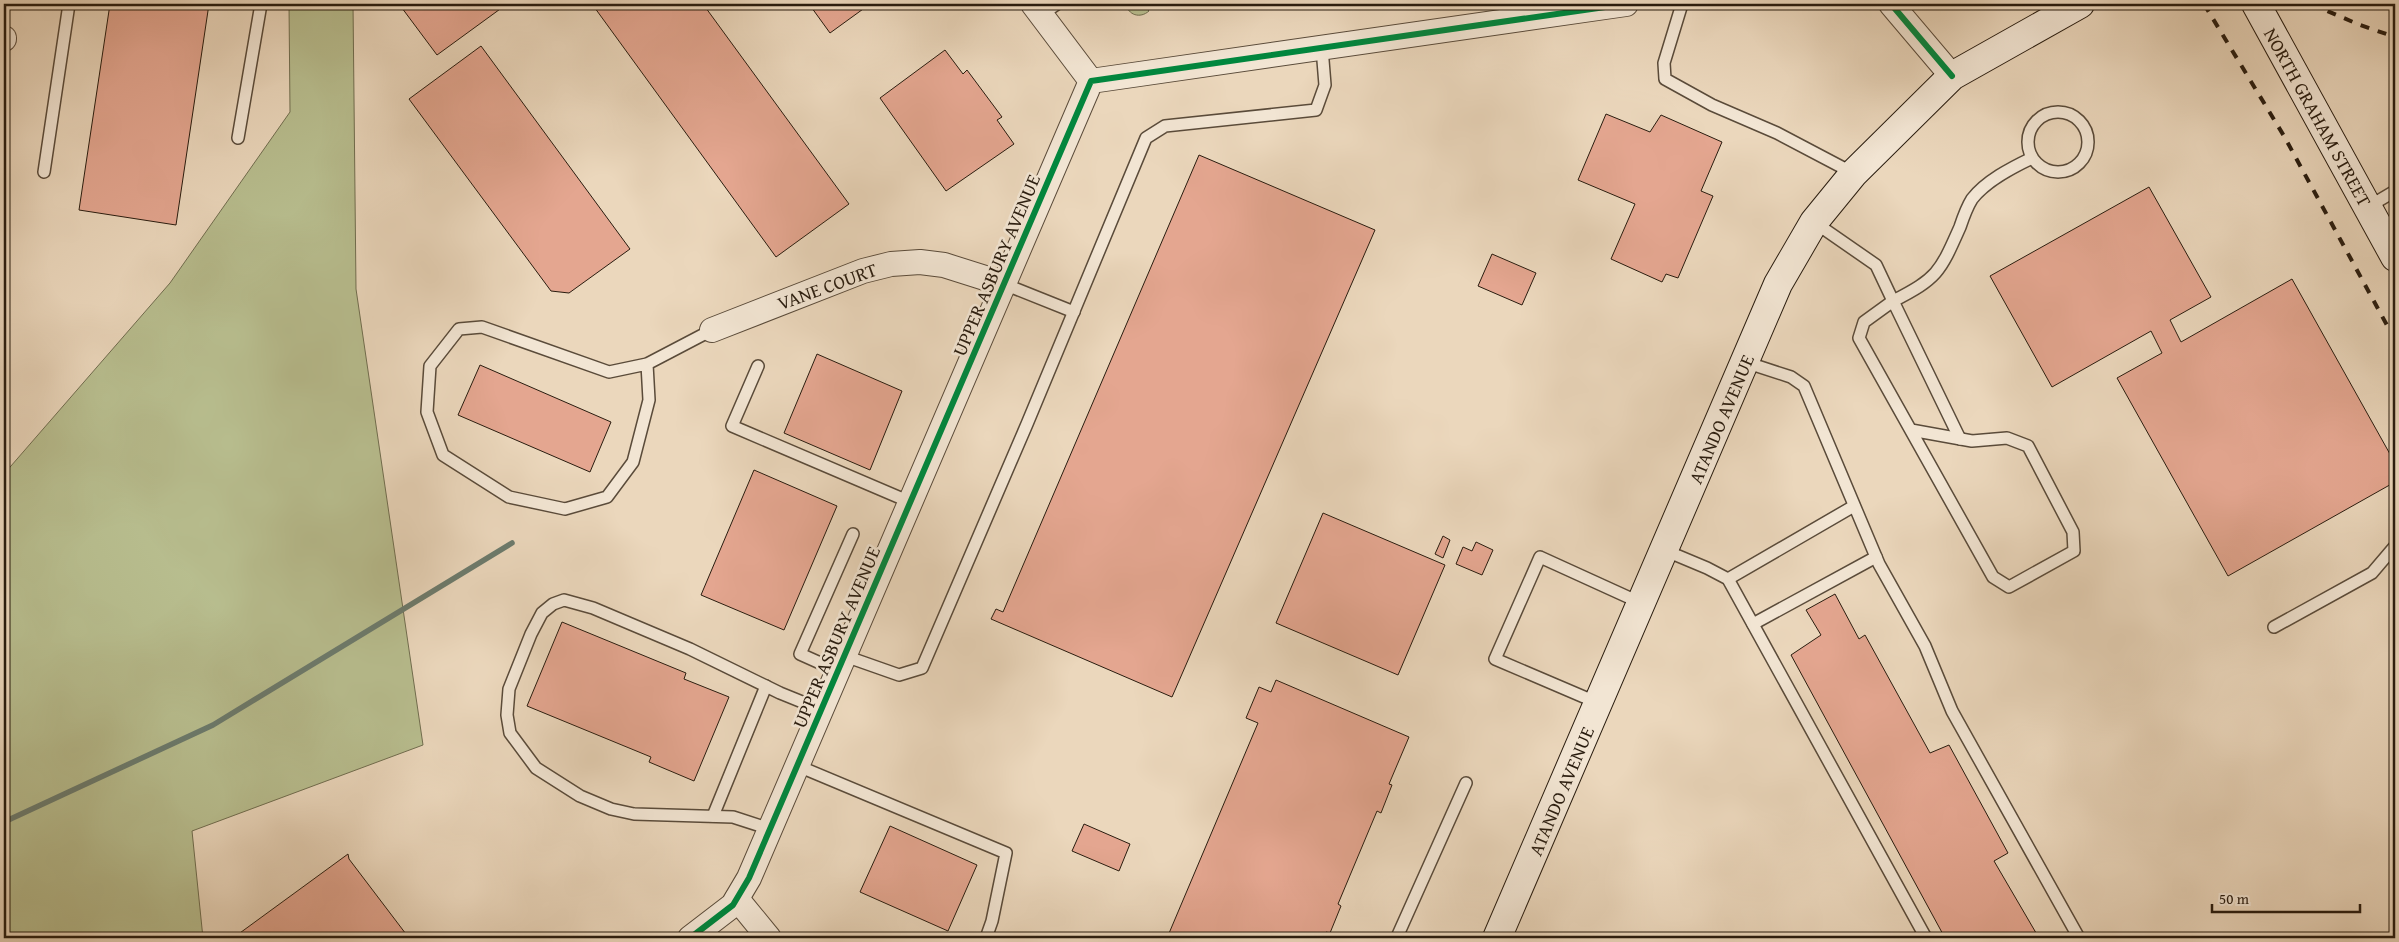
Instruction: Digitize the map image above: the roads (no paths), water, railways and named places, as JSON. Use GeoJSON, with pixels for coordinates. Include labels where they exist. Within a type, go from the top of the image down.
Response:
{"type":"FeatureCollection","features":[{"type":"Feature","properties":{"kind":"main road","name":"ATANDO AVENUE"},"geometry":{"type":"LineString","coordinates":[[1497,938],[1778,284],[1814,222],[1854,173],[1952,76],[2080,4]]}},
{"type":"Feature","properties":{"kind":"main road","name":"NORTH GRAHAM STREET"},"geometry":{"type":"LineString","coordinates":[[2256,4],[2395,256]]}},
{"type":"Feature","properties":{"kind":"street"},"geometry":{"type":"LineString","coordinates":[[1044,8],[1091,81],[1626,4]]}},
{"type":"Feature","properties":{"kind":"street"},"geometry":{"type":"LineString","coordinates":[[1891,4],[1952,76]]}},
{"type":"Feature","properties":{"kind":"street","name":"UPPER ASBURY AVENUE"},"geometry":{"type":"LineString","coordinates":[[690,938],[726,912],[750,878],[1091,81]]}},
{"type":"Feature","properties":{"kind":"street","name":"VANE COURT"},"geometry":{"type":"LineString","coordinates":[[712,330],[863,271],[891,264],[920,262],[944,265],[1004,284]]}},
{"type":"Feature","properties":{"kind":"street"},"geometry":{"type":"LineString","coordinates":[[737,899],[770,938]]}},
{"type":"Feature","properties":{"kind":"lane"},"geometry":{"type":"LineString","coordinates":[[44,172],[69,4]]}},
{"type":"Feature","properties":{"kind":"lane"},"geometry":{"type":"LineString","coordinates":[[238,138],[261,4]]}},
{"type":"Feature","properties":{"kind":"lane"},"geometry":{"type":"LineString","coordinates":[[1682,4],[1664,63],[1665,79],[1712,106],[1777,133],[1854,173]]}},
{"type":"Feature","properties":{"kind":"lane"},"geometry":{"type":"LineString","coordinates":[[853,534],[800,654],[899,675],[922,668],[1146,138],[1165,126],[1316,110],[1325,86],[1322,48]]}},
{"type":"Feature","properties":{"kind":"lane"},"geometry":{"type":"LineString","coordinates":[[2062,112],[2076,117],[2083,124],[2088,134],[2088,144],[2086,153],[2074,168],[2054,172],[2045,170],[2032,158],[2028,146],[2028,136],[2031,126],[2038,118],[2047,113],[2062,112]]}},
{"type":"Feature","properties":{"kind":"lane"},"geometry":{"type":"LineString","coordinates":[[1911,430],[1972,441],[2007,438],[2028,446],[2073,532],[2074,550],[2009,587],[1993,577],[1859,338],[1864,322],[1893,301],[1918,288],[1938,272],[1950,252],[1972,199],[1995,178],[2032,158]]}},
{"type":"Feature","properties":{"kind":"lane"},"geometry":{"type":"LineString","coordinates":[[2368,207],[2395,191]]}},
{"type":"Feature","properties":{"kind":"lane"},"geometry":{"type":"LineString","coordinates":[[1814,222],[1876,265],[1960,439]]}},
{"type":"Feature","properties":{"kind":"lane"},"geometry":{"type":"LineString","coordinates":[[1004,284],[1074,312]]}},
{"type":"Feature","properties":{"kind":"lane"},"geometry":{"type":"LineString","coordinates":[[647,364],[649,400],[632,462],[607,497],[564,509],[509,497],[443,455],[427,412],[430,366],[459,329],[482,327],[609,372],[647,364],[712,330]]}},
{"type":"Feature","properties":{"kind":"lane"},"geometry":{"type":"LineString","coordinates":[[1745,362],[1791,377],[1804,386],[1876,557],[1925,646],[1952,711],[2079,938]]}},
{"type":"Feature","properties":{"kind":"lane"},"geometry":{"type":"LineString","coordinates":[[758,366],[732,426],[910,502]]}},
{"type":"Feature","properties":{"kind":"lane"},"geometry":{"type":"LineString","coordinates":[[1728,579],[1854,506]]}},
{"type":"Feature","properties":{"kind":"lane"},"geometry":{"type":"LineString","coordinates":[[2274,627],[2372,573],[2395,546]]}},
{"type":"Feature","properties":{"kind":"lane"},"geometry":{"type":"LineString","coordinates":[[1664,550],[1728,579],[1926,938]]}},
{"type":"Feature","properties":{"kind":"lane"},"geometry":{"type":"LineString","coordinates":[[1752,624],[1876,557]]}},
{"type":"Feature","properties":{"kind":"lane"},"geometry":{"type":"LineString","coordinates":[[1598,703],[1495,659],[1540,558],[1641,604]]}},
{"type":"Feature","properties":{"kind":"lane"},"geometry":{"type":"LineString","coordinates":[[770,829],[733,817],[634,814],[611,808],[580,796],[536,768],[510,733],[507,715],[509,690],[530,634],[542,613],[553,604],[564,600],[593,608],[690,649],[766,686],[822,710]]}},
{"type":"Feature","properties":{"kind":"lane"},"geometry":{"type":"LineString","coordinates":[[713,816],[766,686]]}},
{"type":"Feature","properties":{"kind":"lane"},"geometry":{"type":"LineString","coordinates":[[798,766],[1006,853],[992,921],[986,938]]}},
{"type":"Feature","properties":{"kind":"lane"},"geometry":{"type":"LineString","coordinates":[[1398,938],[1466,783]]}},
{"type":"Feature","properties":{"kind":"waterway"},"geometry":{"type":"LineString","coordinates":[[4,822],[213,725],[512,543]]}},
{"type":"Feature","properties":{"kind":"railway"},"geometry":{"type":"LineString","coordinates":[[2204,4],[2284,136],[2395,340]]}},
{"type":"Feature","properties":{"kind":"railway"},"geometry":{"type":"LineString","coordinates":[[2311,4],[2360,25],[2395,37]]}}]}
